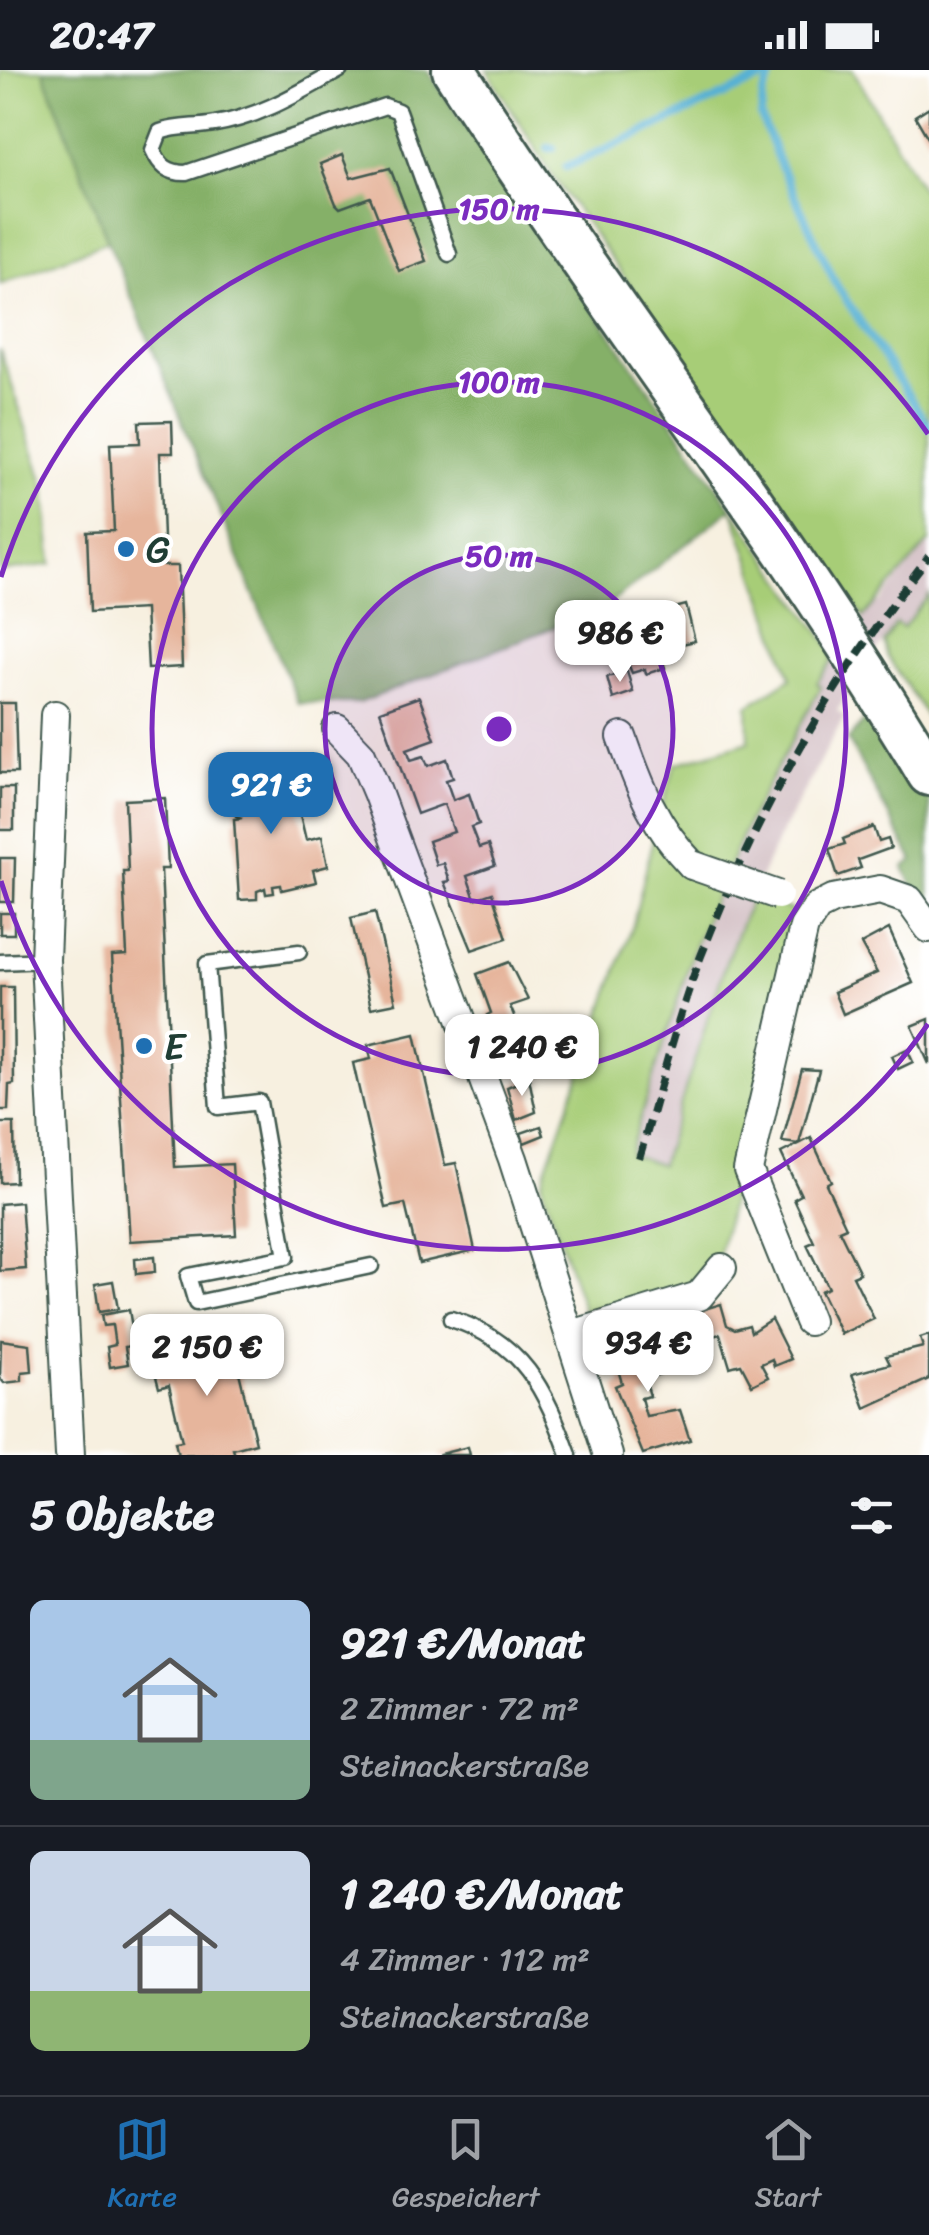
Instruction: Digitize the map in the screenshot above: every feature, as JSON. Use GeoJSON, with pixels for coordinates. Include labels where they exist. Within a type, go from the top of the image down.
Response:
{"type":"FeatureCollection","features":[{"type":"Feature","properties":{"kind":"main road"},"geometry":{"type":"LineString","coordinates":[[454,70],[538,200],[865,667],[929,774]]}},
{"type":"Feature","properties":{"kind":"street"},"geometry":{"type":"LineString","coordinates":[[55,715],[45,960],[70,1455]]}},
{"type":"Feature","properties":{"kind":"street"},"geometry":{"type":"LineString","coordinates":[[337,730],[361,754],[377,792],[572,1335],[608,1455]]}},
{"type":"Feature","properties":{"kind":"street"},"geometry":{"type":"LineString","coordinates":[[622,736],[643,798],[666,839],[692,864],[817,907]]}},
{"type":"Feature","properties":{"kind":"street"},"geometry":{"type":"LineString","coordinates":[[809,1321],[748,1170],[804,927],[817,907],[834,899],[880,890],[910,900],[929,928]]}},
{"type":"Feature","properties":{"kind":"street"},"geometry":{"type":"LineString","coordinates":[[572,1335],[699,1296],[722,1268]]}},
{"type":"Feature","properties":{"kind":"lane"},"geometry":{"type":"LineString","coordinates":[[340,70],[279,104],[213,125],[182,124],[160,132],[153,150],[159,163],[172,173],[186,173],[384,106],[398,111],[449,254]]}},
{"type":"Feature","properties":{"kind":"lane"},"geometry":{"type":"LineString","coordinates":[[299,952],[208,964],[218,1108],[259,1102],[286,1257],[188,1276],[196,1302],[371,1266]]}},
{"type":"Feature","properties":{"kind":"lane"},"geometry":{"type":"LineString","coordinates":[[0,962],[45,960]]}},
{"type":"Feature","properties":{"kind":"lane"},"geometry":{"type":"LineString","coordinates":[[451,1319],[474,1326],[515,1352],[548,1396],[570,1455]]}},
{"type":"Feature","properties":{"kind":"shaded area"},"geometry":{"type":"Polygon","coordinates":[[[929,542],[929,595],[903,629],[895,624],[837,711],[845,716],[779,836],[753,895],[727,959],[661,1166],[629,1154],[695,945],[749,819],[821,687],[817,684],[875,600],[879,603],[929,542]]]}},
{"type":"Feature","properties":{"kind":"green space"},"geometry":{"type":"Polygon","coordinates":[[[0,70],[43,70],[108,241],[0,284],[0,70]]]}},
{"type":"Feature","properties":{"kind":"green space"},"geometry":{"type":"Polygon","coordinates":[[[43,70],[427,70],[732,508],[606,607],[359,703],[298,703],[108,241],[43,70]]]}},
{"type":"Feature","properties":{"kind":"green space"},"geometry":{"type":"Polygon","coordinates":[[[487,70],[853,70],[929,201],[929,542],[863,617],[552,175],[487,70]]]}},
{"type":"Feature","properties":{"kind":"green space"},"geometry":{"type":"Polygon","coordinates":[[[0,349],[46,489],[52,564],[0,572],[0,349]]]}},
{"type":"Feature","properties":{"kind":"green space"},"geometry":{"type":"Polygon","coordinates":[[[732,508],[833,651],[832,661],[817,683],[821,687],[749,819],[727,870],[696,859],[660,815],[675,764],[749,741],[748,706],[791,678],[732,508]]]}},
{"type":"Feature","properties":{"kind":"green space"},"geometry":{"type":"Polygon","coordinates":[[[929,595],[929,720],[887,656],[884,642],[896,624],[903,628],[929,595]]]}},
{"type":"Feature","properties":{"kind":"green space"},"geometry":{"type":"Polygon","coordinates":[[[877,705],[929,788],[929,919],[904,868],[913,861],[848,740],[877,705]]]}},
{"type":"Feature","properties":{"kind":"green space"},"geometry":{"type":"Polygon","coordinates":[[[654,834],[721,883],[695,945],[629,1154],[661,1165],[727,959],[753,895],[799,913],[716,1267],[705,1282],[587,1321],[541,1183],[633,925],[654,834]]]}},
{"type":"Feature","properties":{"kind":"building"},"geometry":{"type":"Polygon","coordinates":[[[929,107],[929,140],[915,116],[929,107]]]}},
{"type":"Feature","properties":{"kind":"building"},"geometry":{"type":"Polygon","coordinates":[[[342,155],[351,178],[390,168],[426,261],[399,271],[370,197],[340,208],[336,204],[320,164],[342,155]]]}},
{"type":"Feature","properties":{"kind":"building","name":"G"},"geometry":{"type":"Polygon","coordinates":[[[172,421],[173,453],[160,453],[164,566],[178,566],[182,667],[148,669],[145,609],[90,612],[87,532],[114,531],[110,444],[140,443],[139,422],[172,421]]]}},
{"type":"Feature","properties":{"kind":"building"},"geometry":{"type":"Polygon","coordinates":[[[686,605],[695,641],[682,644],[678,628],[673,629],[675,637],[639,645],[642,656],[660,651],[665,668],[646,674],[645,669],[632,673],[629,666],[618,671],[594,629],[686,605]]]}},
{"type":"Feature","properties":{"kind":"building"},"geometry":{"type":"Polygon","coordinates":[[[627,671],[633,692],[613,699],[607,677],[627,671]]]}},
{"type":"Feature","properties":{"kind":"building"},"geometry":{"type":"Polygon","coordinates":[[[419,697],[435,739],[407,749],[411,760],[424,756],[428,766],[447,759],[453,778],[446,780],[453,800],[469,794],[479,824],[471,827],[479,848],[488,845],[495,866],[467,876],[475,899],[492,893],[507,938],[472,950],[444,882],[449,881],[443,863],[436,865],[428,841],[454,832],[444,804],[417,814],[380,711],[419,697]]]}},
{"type":"Feature","properties":{"kind":"building"},"geometry":{"type":"Polygon","coordinates":[[[0,703],[15,703],[17,773],[0,773],[0,703]]]}},
{"type":"Feature","properties":{"kind":"building"},"geometry":{"type":"Polygon","coordinates":[[[251,761],[261,788],[292,781],[306,840],[322,836],[328,866],[313,870],[316,882],[282,890],[281,885],[273,886],[274,893],[266,894],[265,888],[257,891],[257,899],[239,900],[234,819],[242,818],[236,816],[236,807],[242,807],[234,805],[232,762],[251,761]]]}},
{"type":"Feature","properties":{"kind":"building"},"geometry":{"type":"Polygon","coordinates":[[[0,788],[14,788],[14,830],[0,830],[0,788]]]}},
{"type":"Feature","properties":{"kind":"building"},"geometry":{"type":"Polygon","coordinates":[[[165,798],[168,869],[161,869],[175,1167],[232,1164],[236,1235],[130,1241],[112,956],[127,955],[125,800],[165,798]]]}},
{"type":"Feature","properties":{"kind":"building"},"geometry":{"type":"Polygon","coordinates":[[[874,827],[879,842],[888,839],[891,848],[858,860],[861,868],[838,876],[829,849],[874,827]]]}},
{"type":"Feature","properties":{"kind":"building"},"geometry":{"type":"Polygon","coordinates":[[[0,858],[15,858],[14,902],[0,902],[0,858]]]}},
{"type":"Feature","properties":{"kind":"building"},"geometry":{"type":"Polygon","coordinates":[[[375,912],[396,1003],[371,1008],[351,918],[375,912]]]}},
{"type":"Feature","properties":{"kind":"building"},"geometry":{"type":"Polygon","coordinates":[[[0,913],[14,913],[14,934],[0,934],[0,913]]]}},
{"type":"Feature","properties":{"kind":"building"},"geometry":{"type":"Polygon","coordinates":[[[889,929],[913,983],[843,1014],[834,992],[877,973],[861,944],[889,929]]]}},
{"type":"Feature","properties":{"kind":"building"},"geometry":{"type":"Polygon","coordinates":[[[509,962],[528,1000],[510,1006],[515,1018],[491,1026],[487,1015],[491,1013],[477,974],[509,962]]]}},
{"type":"Feature","properties":{"kind":"building"},"geometry":{"type":"Polygon","coordinates":[[[0,987],[13,987],[14,1084],[9,1085],[8,1110],[0,1110],[0,987]]]}},
{"type":"Feature","properties":{"kind":"building"},"geometry":{"type":"Polygon","coordinates":[[[929,1019],[929,1064],[912,1026],[929,1019]]]}},
{"type":"Feature","properties":{"kind":"building"},"geometry":{"type":"Polygon","coordinates":[[[542,1020],[556,1056],[514,1072],[500,1036],[542,1020]]]}},
{"type":"Feature","properties":{"kind":"building"},"geometry":{"type":"Polygon","coordinates":[[[415,1034],[445,1165],[456,1163],[475,1250],[419,1263],[405,1204],[386,1208],[353,1063],[371,1059],[368,1045],[415,1034]]]}},
{"type":"Feature","properties":{"kind":"building"},"geometry":{"type":"Polygon","coordinates":[[[907,1049],[913,1062],[898,1069],[892,1056],[907,1049]]]}},
{"type":"Feature","properties":{"kind":"building"},"geometry":{"type":"Polygon","coordinates":[[[802,1069],[819,1070],[799,1144],[782,1142],[802,1069]]]}},
{"type":"Feature","properties":{"kind":"building"},"geometry":{"type":"Polygon","coordinates":[[[529,1078],[536,1112],[516,1120],[507,1087],[529,1078]]]}},
{"type":"Feature","properties":{"kind":"building"},"geometry":{"type":"Polygon","coordinates":[[[0,1123],[14,1123],[15,1182],[0,1183],[0,1123]]]}},
{"type":"Feature","properties":{"kind":"building"},"geometry":{"type":"Polygon","coordinates":[[[541,1126],[544,1135],[524,1143],[521,1133],[541,1126]]]}},
{"type":"Feature","properties":{"kind":"building"},"geometry":{"type":"Polygon","coordinates":[[[811,1138],[846,1227],[839,1230],[860,1273],[853,1276],[874,1319],[841,1334],[820,1291],[828,1288],[807,1245],[814,1242],[794,1199],[801,1195],[781,1153],[811,1138]]]}},
{"type":"Feature","properties":{"kind":"building"},"geometry":{"type":"Polygon","coordinates":[[[21,1202],[26,1269],[0,1271],[0,1204],[21,1202]]]}},
{"type":"Feature","properties":{"kind":"building"},"geometry":{"type":"Polygon","coordinates":[[[154,1257],[155,1272],[136,1274],[135,1259],[154,1257]]]}},
{"type":"Feature","properties":{"kind":"building"},"geometry":{"type":"Polygon","coordinates":[[[113,1281],[118,1309],[99,1312],[95,1284],[113,1281]]]}},
{"type":"Feature","properties":{"kind":"building"},"geometry":{"type":"Polygon","coordinates":[[[721,1304],[727,1325],[735,1329],[749,1325],[751,1332],[771,1319],[791,1359],[774,1366],[772,1359],[761,1364],[768,1377],[752,1385],[741,1364],[730,1367],[720,1334],[709,1337],[701,1310],[721,1304]]]}},
{"type":"Feature","properties":{"kind":"building"},"geometry":{"type":"Polygon","coordinates":[[[129,1310],[135,1345],[125,1347],[128,1364],[110,1367],[107,1347],[115,1345],[112,1325],[103,1326],[101,1315],[129,1310]]]}},
{"type":"Feature","properties":{"kind":"building"},"geometry":{"type":"Polygon","coordinates":[[[699,1311],[705,1329],[696,1333],[690,1314],[699,1311]]]}},
{"type":"Feature","properties":{"kind":"building"},"geometry":{"type":"Polygon","coordinates":[[[929,1335],[929,1379],[865,1408],[852,1374],[890,1364],[886,1356],[923,1347],[920,1338],[929,1335]]]}},
{"type":"Feature","properties":{"kind":"building"},"geometry":{"type":"Polygon","coordinates":[[[665,1337],[675,1369],[645,1379],[650,1396],[641,1398],[646,1416],[680,1410],[690,1440],[643,1454],[615,1386],[622,1383],[613,1353],[665,1337]]]}},
{"type":"Feature","properties":{"kind":"building"},"geometry":{"type":"Polygon","coordinates":[[[231,1339],[256,1443],[233,1449],[235,1455],[178,1455],[175,1442],[182,1441],[169,1385],[159,1388],[151,1357],[231,1339]]]}},
{"type":"Feature","properties":{"kind":"building"},"geometry":{"type":"Polygon","coordinates":[[[1,1340],[30,1344],[32,1371],[22,1372],[22,1381],[4,1383],[0,1378],[1,1340]]]}},
{"type":"Feature","properties":{"kind":"building"},"geometry":{"type":"Polygon","coordinates":[[[468,1447],[470,1455],[440,1454],[468,1447]]]}},
{"type":"Feature","properties":{"kind":"waterway"},"geometry":{"type":"LineString","coordinates":[[566,167],[780,70]]}},
{"type":"Feature","properties":{"kind":"waterway"},"geometry":{"type":"LineString","coordinates":[[772,74],[763,95],[761,117],[781,167],[837,286],[929,427]]}},
{"type":"Feature","properties":{"kind":"waterway"},"geometry":{"type":"LineString","coordinates":[[548,148],[553,148]]}},
{"type":"Feature","properties":{"kind":"railway"},"geometry":{"type":"LineString","coordinates":[[639,1158],[695,972],[750,842],[832,695],[929,556]]}},
{"type":"Feature","properties":{"kind":"place","name":"G"},"geometry":{"type":"Point","coordinates":[126,549]}},
{"type":"Feature","properties":{"kind":"place","name":"E"},"geometry":{"type":"Point","coordinates":[144,1046]}}]}
